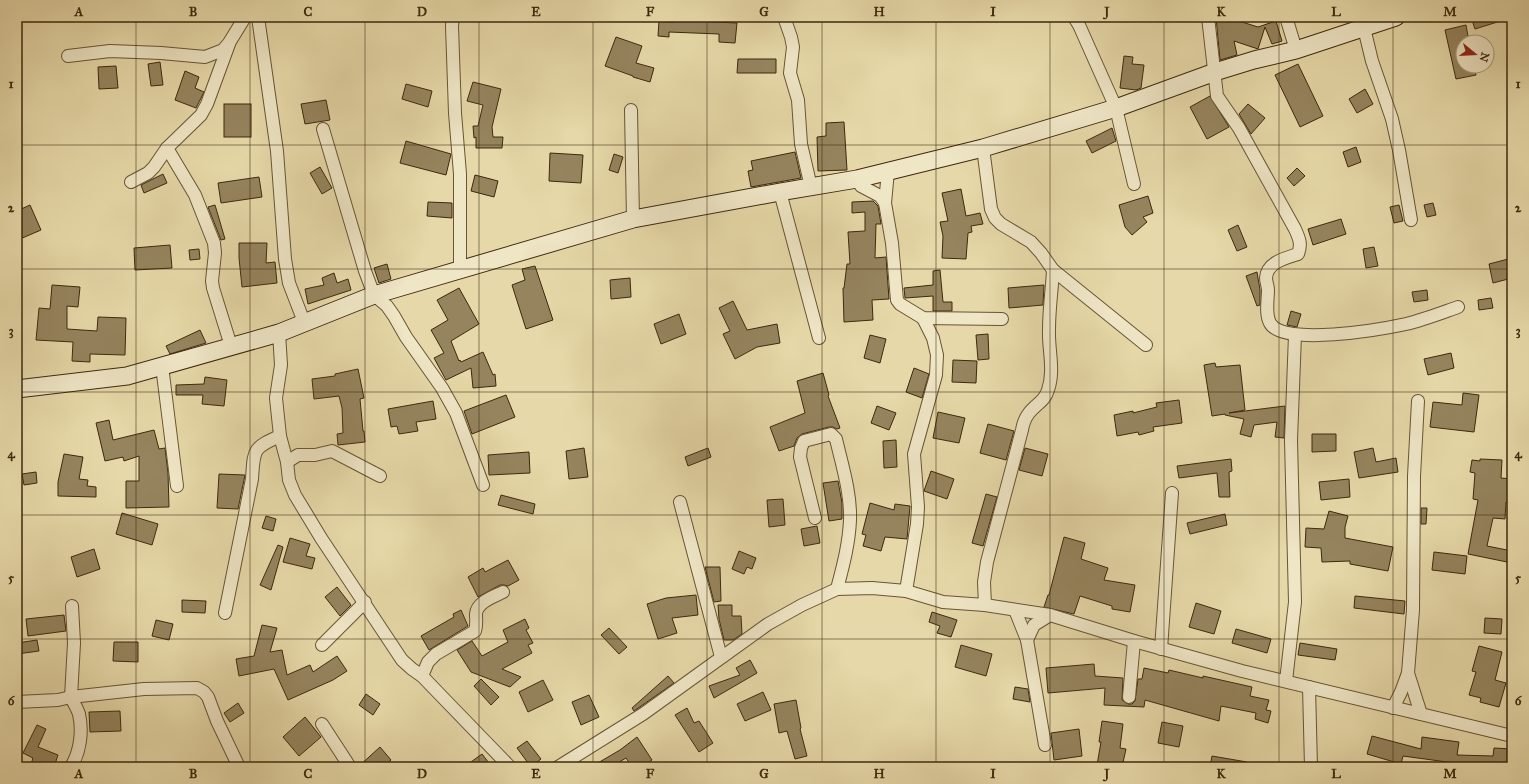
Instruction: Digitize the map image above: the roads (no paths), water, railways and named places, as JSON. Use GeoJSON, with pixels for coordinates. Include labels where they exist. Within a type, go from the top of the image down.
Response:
{"type":"FeatureCollection","features":[{"type":"Feature","properties":{"kind":"street"},"geometry":{"type":"LineString","coordinates":[[131,182],[148,173],[154,167],[166,148],[201,114],[207,104],[229,43],[245,17]]}},
{"type":"Feature","properties":{"kind":"street"},"geometry":{"type":"LineString","coordinates":[[258,17],[277,151],[284,259],[290,283],[304,322]]}},
{"type":"Feature","properties":{"kind":"street"},"geometry":{"type":"LineString","coordinates":[[453,17],[455,113],[460,174],[460,269]]}},
{"type":"Feature","properties":{"kind":"street"},"geometry":{"type":"LineString","coordinates":[[784,17],[791,36],[793,47],[790,73],[798,100],[801,144],[811,187]]}},
{"type":"Feature","properties":{"kind":"street"},"geometry":{"type":"LineString","coordinates":[[1074,17],[1079,24],[1116,108],[1134,184]]}},
{"type":"Feature","properties":{"kind":"street"},"geometry":{"type":"LineString","coordinates":[[1208,17],[1217,96],[1239,128],[1295,228],[1300,240],[1298,254],[1274,263],[1268,270],[1266,278],[1268,284],[1268,315],[1270,324],[1278,331],[1295,335],[1330,335],[1407,324],[1458,307]]}},
{"type":"Feature","properties":{"kind":"street"},"geometry":{"type":"LineString","coordinates":[[1286,17],[1296,50]]}},
{"type":"Feature","properties":{"kind":"street"},"geometry":{"type":"LineString","coordinates":[[17,389],[127,376],[279,333],[374,294],[633,219],[858,179],[983,148],[1116,108],[1215,72],[1254,60],[1296,50],[1396,17]]}},
{"type":"Feature","properties":{"kind":"street"},"geometry":{"type":"LineString","coordinates":[[1364,28],[1372,61],[1392,119],[1411,220]]}},
{"type":"Feature","properties":{"kind":"street"},"geometry":{"type":"LineString","coordinates":[[68,56],[110,51],[161,53],[205,58],[222,50],[229,43]]}},
{"type":"Feature","properties":{"kind":"street"},"geometry":{"type":"LineString","coordinates":[[631,110],[633,219]]}},
{"type":"Feature","properties":{"kind":"street"},"geometry":{"type":"LineString","coordinates":[[323,129],[365,271],[374,294],[387,306],[406,337],[442,388],[456,413],[483,485]]}},
{"type":"Feature","properties":{"kind":"street"},"geometry":{"type":"LineString","coordinates":[[166,148],[195,195],[214,243],[215,253],[212,281],[213,288],[231,346]]}},
{"type":"Feature","properties":{"kind":"street"},"geometry":{"type":"LineString","coordinates":[[983,148],[991,210],[995,218],[1001,224],[1031,242],[1041,253],[1052,270],[1146,345]]}},
{"type":"Feature","properties":{"kind":"street"},"geometry":{"type":"LineString","coordinates":[[888,172],[885,203],[892,243],[897,300],[900,304],[923,318],[1002,319]]}},
{"type":"Feature","properties":{"kind":"street"},"geometry":{"type":"LineString","coordinates":[[858,179],[861,186],[880,196],[885,203]]}},
{"type":"Feature","properties":{"kind":"street"},"geometry":{"type":"LineString","coordinates":[[780,192],[819,338]]}},
{"type":"Feature","properties":{"kind":"street"},"geometry":{"type":"LineString","coordinates":[[985,605],[984,582],[987,562],[1025,418],[1043,400],[1048,391],[1051,379],[1052,367],[1048,342],[1052,270]]}},
{"type":"Feature","properties":{"kind":"street"},"geometry":{"type":"LineString","coordinates":[[906,591],[917,524],[918,507],[914,454],[936,375],[937,356],[934,344],[923,318]]}},
{"type":"Feature","properties":{"kind":"street"},"geometry":{"type":"LineString","coordinates":[[279,333],[281,365],[276,398],[280,436],[287,462],[289,480],[295,495],[321,538],[365,602],[402,660],[422,676],[510,767]]}},
{"type":"Feature","properties":{"kind":"street"},"geometry":{"type":"LineString","coordinates":[[1286,681],[1295,602],[1291,440],[1295,335]]}},
{"type":"Feature","properties":{"kind":"street"},"geometry":{"type":"LineString","coordinates":[[162,366],[177,486]]}},
{"type":"Feature","properties":{"kind":"street"},"geometry":{"type":"LineString","coordinates":[[1393,708],[1408,673],[1412,610],[1414,476],[1418,401]]}},
{"type":"Feature","properties":{"kind":"street"},"geometry":{"type":"LineString","coordinates":[[815,518],[800,457],[801,448],[804,441],[831,434],[836,439],[849,494],[850,520],[847,547],[837,589]]}},
{"type":"Feature","properties":{"kind":"street"},"geometry":{"type":"LineString","coordinates":[[225,613],[252,479],[256,449],[263,443],[280,436]]}},
{"type":"Feature","properties":{"kind":"street"},"geometry":{"type":"LineString","coordinates":[[287,462],[298,454],[315,455],[332,451],[380,476]]}},
{"type":"Feature","properties":{"kind":"street"},"geometry":{"type":"LineString","coordinates":[[1161,648],[1172,494]]}},
{"type":"Feature","properties":{"kind":"street"},"geometry":{"type":"LineString","coordinates":[[680,502],[721,657]]}},
{"type":"Feature","properties":{"kind":"street"},"geometry":{"type":"LineString","coordinates":[[558,767],[643,714],[768,624],[802,605],[837,589],[872,588],[906,591],[943,602],[985,605],[1050,615],[1134,641],[1242,671],[1512,736]]}},
{"type":"Feature","properties":{"kind":"street"},"geometry":{"type":"LineString","coordinates":[[422,676],[428,662],[436,654],[475,630],[477,625],[478,609],[482,604],[503,592]]}},
{"type":"Feature","properties":{"kind":"street"},"geometry":{"type":"LineString","coordinates":[[322,645],[365,602]]}},
{"type":"Feature","properties":{"kind":"street"},"geometry":{"type":"LineString","coordinates":[[71,767],[75,760],[81,730],[79,714],[71,697],[74,642],[72,606]]}},
{"type":"Feature","properties":{"kind":"street"},"geometry":{"type":"LineString","coordinates":[[1015,610],[1027,640],[1045,745]]}},
{"type":"Feature","properties":{"kind":"street"},"geometry":{"type":"LineString","coordinates":[[1027,640],[1034,625],[1050,615]]}},
{"type":"Feature","properties":{"kind":"street"},"geometry":{"type":"LineString","coordinates":[[1129,697],[1134,641]]}},
{"type":"Feature","properties":{"kind":"street"},"geometry":{"type":"LineString","coordinates":[[1408,673],[1421,714]]}},
{"type":"Feature","properties":{"kind":"street"},"geometry":{"type":"LineString","coordinates":[[1309,687],[1310,767]]}},
{"type":"Feature","properties":{"kind":"street"},"geometry":{"type":"LineString","coordinates":[[17,702],[58,700],[71,697],[144,689],[197,688],[204,692],[208,697],[217,721],[239,767]]}},
{"type":"Feature","properties":{"kind":"street"},"geometry":{"type":"LineString","coordinates":[[322,724],[350,767]]}}]}
